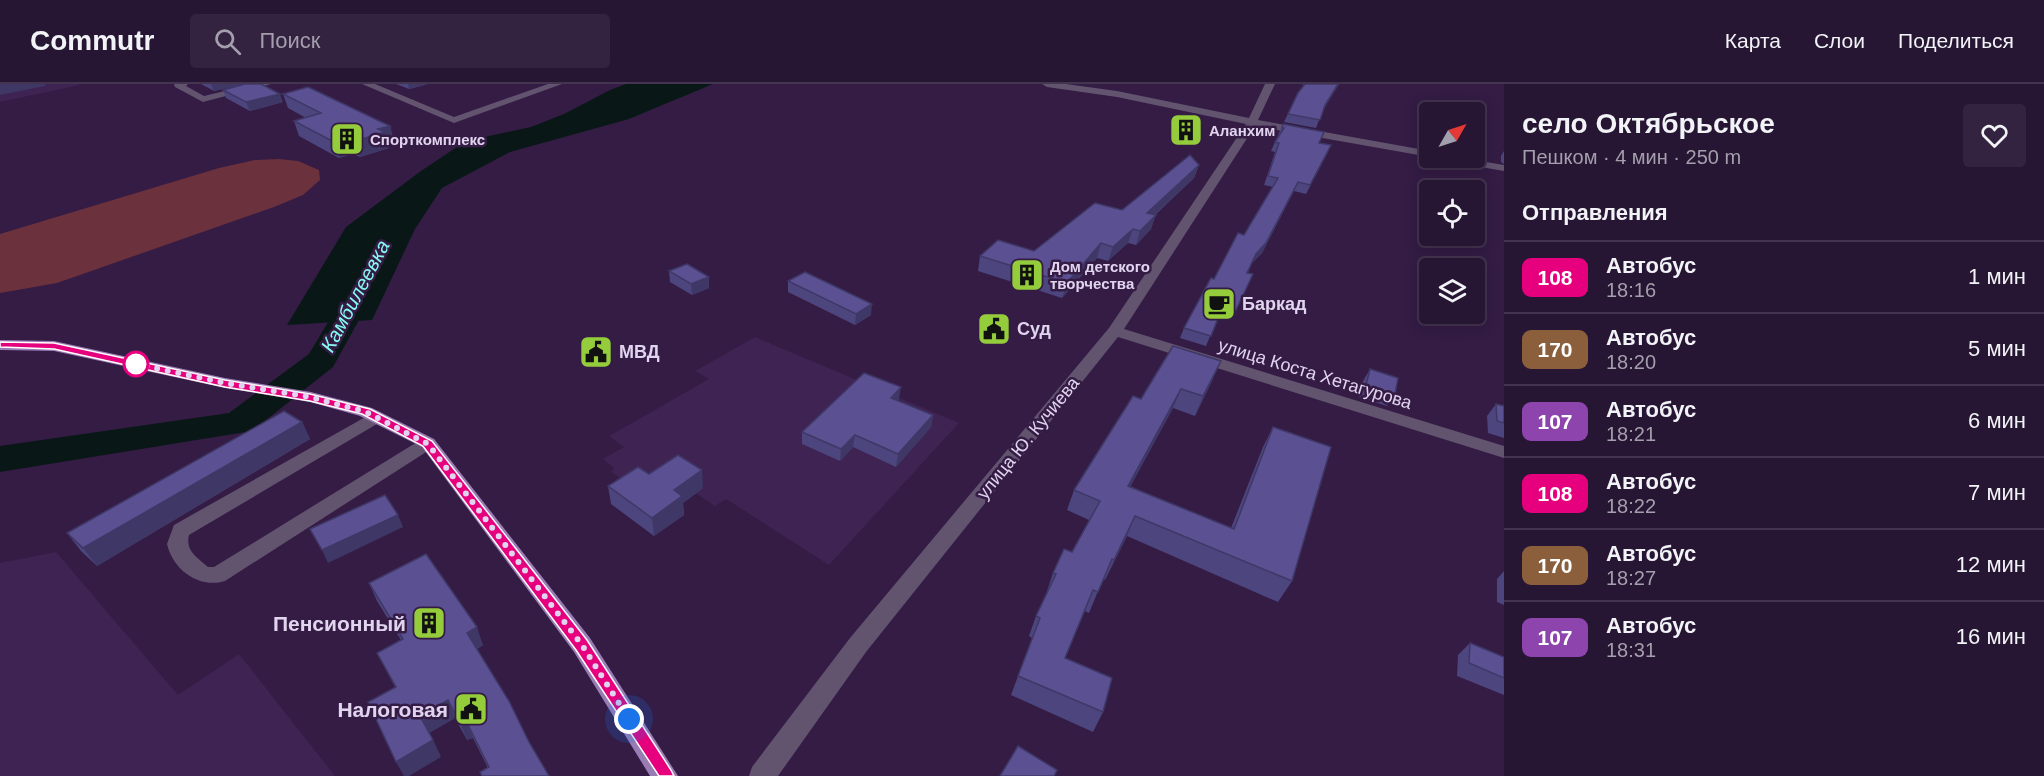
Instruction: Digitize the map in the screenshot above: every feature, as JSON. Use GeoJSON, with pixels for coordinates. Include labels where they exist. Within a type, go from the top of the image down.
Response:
{"type":"FeatureCollection","features":[{"type":"Feature","properties":{"kind":"main road"},"geometry":{"type":"LineString","coordinates":[[0,345],[54,346],[225,383],[310,397],[366,412],[428,444],[582,645],[665,776]]}},
{"type":"Feature","properties":{"kind":"street"},"geometry":{"type":"LineString","coordinates":[[183,84],[178,85],[203,99],[266,84]]}},
{"type":"Feature","properties":{"kind":"street"},"geometry":{"type":"LineString","coordinates":[[367,84],[454,120],[557,84]]}},
{"type":"Feature","properties":{"kind":"street"},"geometry":{"type":"LineString","coordinates":[[1047,84],[1067,89],[1117,94],[1252,122],[1419,152]]}},
{"type":"Feature","properties":{"kind":"street","name":"улица Ю. Кучиева"},"geometry":{"type":"LineString","coordinates":[[762,776],[858,645],[1115,331],[1252,122],[1270,84]]}},
{"type":"Feature","properties":{"kind":"street"},"geometry":{"type":"LineString","coordinates":[[1485,165],[1504,168]]}},
{"type":"Feature","properties":{"kind":"street","name":"улица Коста Хетагурова"},"geometry":{"type":"LineString","coordinates":[[1115,331],[1504,452]]}},
{"type":"Feature","properties":{"kind":"street"},"geometry":{"type":"LineString","coordinates":[[376,417],[181,530],[175,539],[177,550],[203,575],[217,575],[428,444]]}},
{"type":"Feature","properties":{"kind":"shaded area"},"geometry":{"type":"Polygon","coordinates":[[[0,84],[78,84],[80,85],[0,102],[0,84]]]}},
{"type":"Feature","properties":{"kind":"shaded area"},"geometry":{"type":"Polygon","coordinates":[[[255,160],[298,161],[319,170],[320,180],[303,195],[274,207],[57,283],[0,293],[0,234],[219,168],[255,160]]]}},
{"type":"Feature","properties":{"kind":"shaded area"},"geometry":{"type":"Polygon","coordinates":[[[755,337],[959,423],[829,565],[726,499],[715,506],[688,488],[663,504],[611,472],[614,468],[603,459],[624,447],[609,436],[709,379],[695,371],[755,337]]]}},
{"type":"Feature","properties":{"kind":"shaded area"},"geometry":{"type":"Polygon","coordinates":[[[56,552],[178,695],[239,654],[335,776],[0,776],[0,563],[56,552]]]}},
{"type":"Feature","properties":{"kind":"water"},"geometry":{"type":"Polygon","coordinates":[[[626,84],[713,84],[629,119],[510,152],[442,188],[415,229],[372,320],[287,325],[346,227],[421,171],[466,141],[531,127],[626,84]]]}},
{"type":"Feature","properties":{"kind":"building"},"geometry":{"type":"Polygon","coordinates":[[[245,84],[261,84],[280,94],[246,102],[223,90],[245,84]]]}},
{"type":"Feature","properties":{"kind":"building"},"geometry":{"type":"Polygon","coordinates":[[[1305,84],[1338,84],[1325,105],[1320,120],[1288,114],[1305,84]]]}},
{"type":"Feature","properties":{"kind":"building"},"geometry":{"type":"Polygon","coordinates":[[[308,87],[390,126],[378,129],[385,132],[355,141],[348,138],[334,142],[294,121],[321,113],[283,94],[308,87]]]}},
{"type":"Feature","properties":{"kind":"building"},"geometry":{"type":"Polygon","coordinates":[[[1283,124],[1324,132],[1319,143],[1331,145],[1310,185],[1298,182],[1266,243],[1256,254],[1247,273],[1253,274],[1236,310],[1223,306],[1211,336],[1184,328],[1211,278],[1214,279],[1238,233],[1244,235],[1278,178],[1268,176],[1279,143],[1275,142],[1284,128],[1282,128],[1283,124]]]}},
{"type":"Feature","properties":{"kind":"building"},"geometry":{"type":"Polygon","coordinates":[[[1190,155],[1199,165],[1147,213],[1156,215],[1140,231],[1133,229],[1113,247],[1101,243],[1067,283],[980,256],[998,240],[1034,251],[1095,203],[1122,210],[1190,155]]]}},
{"type":"Feature","properties":{"kind":"building"},"geometry":{"type":"Polygon","coordinates":[[[687,264],[709,277],[691,284],[669,271],[687,264]]]}},
{"type":"Feature","properties":{"kind":"building"},"geometry":{"type":"Polygon","coordinates":[[[805,272],[872,304],[856,314],[788,281],[805,272]]]}},
{"type":"Feature","properties":{"kind":"building"},"geometry":{"type":"Polygon","coordinates":[[[1173,346],[1221,361],[1203,396],[1181,389],[1128,486],[1234,529],[1273,427],[1331,447],[1292,581],[1135,516],[1114,560],[1112,559],[1098,592],[1093,590],[1065,658],[1112,678],[1103,712],[1018,676],[1040,618],[1036,616],[1056,574],[1053,573],[1064,549],[1072,552],[1100,501],[1074,490],[1133,396],[1141,399],[1173,346]]]}},
{"type":"Feature","properties":{"kind":"building"},"geometry":{"type":"Polygon","coordinates":[[[1370,369],[1398,378],[1395,394],[1366,385],[1370,369]]]}},
{"type":"Feature","properties":{"kind":"building"},"geometry":{"type":"Polygon","coordinates":[[[864,373],[901,387],[891,398],[933,415],[898,454],[855,435],[841,449],[802,432],[864,373]]]}},
{"type":"Feature","properties":{"kind":"building"},"geometry":{"type":"Polygon","coordinates":[[[1496,404],[1504,406],[1504,423],[1497,421],[1496,404]]]}},
{"type":"Feature","properties":{"kind":"building"},"geometry":{"type":"Polygon","coordinates":[[[284,411],[302,422],[83,548],[67,533],[284,411]]]}},
{"type":"Feature","properties":{"kind":"building"},"geometry":{"type":"Polygon","coordinates":[[[678,455],[702,470],[674,490],[682,496],[652,518],[608,486],[638,467],[649,474],[678,455]]]}},
{"type":"Feature","properties":{"kind":"building"},"geometry":{"type":"Polygon","coordinates":[[[385,495],[398,515],[322,550],[310,529],[385,495]]]}},
{"type":"Feature","properties":{"kind":"building"},"geometry":{"type":"Polygon","coordinates":[[[426,554],[477,627],[467,633],[509,701],[549,776],[482,776],[480,772],[489,767],[466,721],[460,723],[448,700],[420,716],[433,740],[396,762],[368,702],[396,687],[377,653],[403,639],[369,583],[426,554]]]}},
{"type":"Feature","properties":{"kind":"building"},"geometry":{"type":"Polygon","coordinates":[[[1470,643],[1504,657],[1504,678],[1469,663],[1470,643]]]}},
{"type":"Feature","properties":{"kind":"building"},"geometry":{"type":"Polygon","coordinates":[[[1018,746],[1057,770],[1054,776],[1000,776],[1018,746]]]}},
{"type":"Feature","properties":{"kind":"waterway","name":"Камбилеевка"},"geometry":{"type":"LineString","coordinates":[[0,459],[239,423],[322,360],[367,280]]}},
{"type":"Feature","properties":{"kind":"bus line","name":"108"},"geometry":{"type":"LineString","coordinates":[[0,345],[54,346],[225,383],[310,397],[366,412],[428,444],[582,645],[665,776]]}},
{"type":"Feature","properties":{"kind":"place","name":"Аланхим"},"geometry":{"type":"Point","coordinates":[1186,130]}},
{"type":"Feature","properties":{"kind":"place","name":"Спорткомплекс"},"geometry":{"type":"Point","coordinates":[347,139]}},
{"type":"Feature","properties":{"kind":"place","name":"Дом детского творчества"},"geometry":{"type":"Point","coordinates":[1027,275]}},
{"type":"Feature","properties":{"kind":"place","name":"Баркад"},"geometry":{"type":"Point","coordinates":[1219,304]}},
{"type":"Feature","properties":{"kind":"place","name":"Суд"},"geometry":{"type":"Point","coordinates":[994,329]}},
{"type":"Feature","properties":{"kind":"place","name":"МВД"},"geometry":{"type":"Point","coordinates":[596,352]}},
{"type":"Feature","properties":{"kind":"place","name":"Пенсионный"},"geometry":{"type":"Point","coordinates":[429,623]}},
{"type":"Feature","properties":{"kind":"place","name":"Налоговая"},"geometry":{"type":"Point","coordinates":[471,709]}},
{"type":"Feature","properties":{"kind":"route"},"geometry":{"type":"LineString","coordinates":[[136,364],[225,383],[310,397],[366,412],[428,444],[582,645],[629,719]]}}]}
